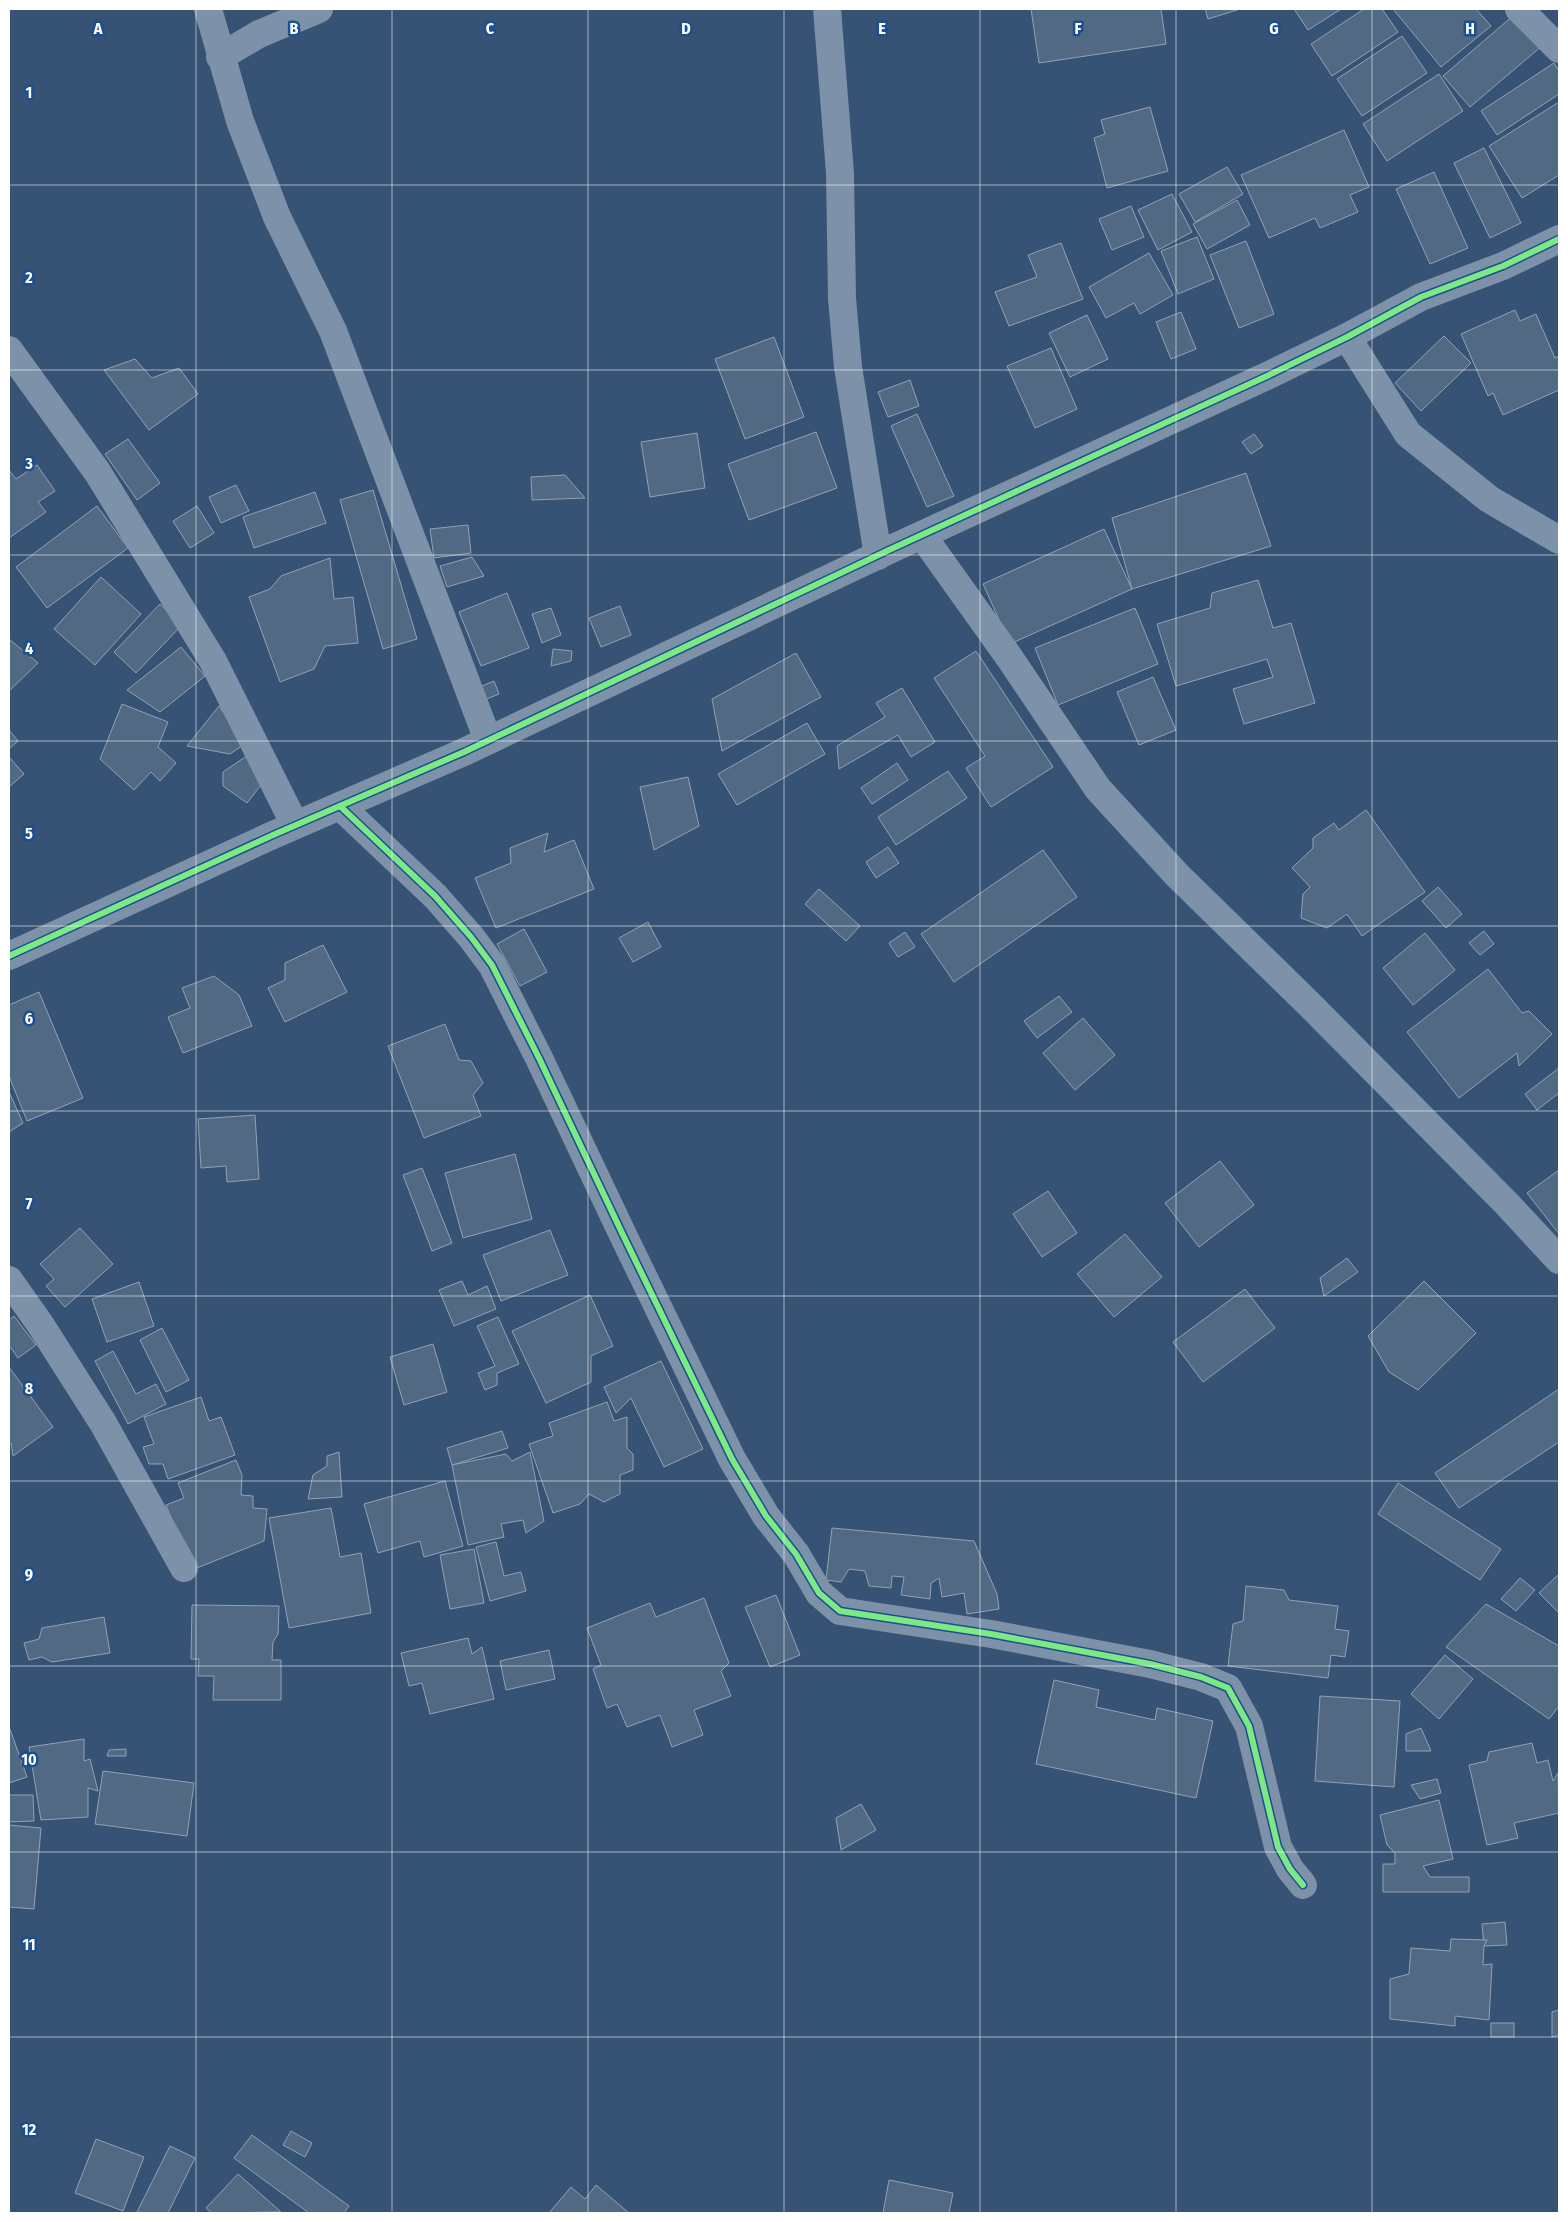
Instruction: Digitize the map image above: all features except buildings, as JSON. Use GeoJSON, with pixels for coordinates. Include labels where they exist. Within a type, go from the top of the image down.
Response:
{"type":"FeatureCollection","features":[{"type":"Feature","properties":{"kind":"street"},"geometry":{"type":"LineString","coordinates":[[208,9],[220,57],[240,121],[274,208],[333,331],[488,740]]}},
{"type":"Feature","properties":{"kind":"street"},"geometry":{"type":"LineString","coordinates":[[220,57],[259,34],[319,9]]}},
{"type":"Feature","properties":{"kind":"street"},"geometry":{"type":"LineString","coordinates":[[827,9],[840,173],[842,298],[848,367],[878,556]]}},
{"type":"Feature","properties":{"kind":"street"},"geometry":{"type":"LineString","coordinates":[[1519,9],[1559,49]]}},
{"type":"Feature","properties":{"kind":"street"},"geometry":{"type":"LineString","coordinates":[[9,956],[63,929],[488,740],[1347,337],[1421,297],[1503,266],[1559,239]]}},
{"type":"Feature","properties":{"kind":"street"},"geometry":{"type":"LineString","coordinates":[[1347,337],[1408,434],[1488,499],[1559,540]]}},
{"type":"Feature","properties":{"kind":"street"},"geometry":{"type":"LineString","coordinates":[[9,350],[98,473],[213,662],[295,825]]}},
{"type":"Feature","properties":{"kind":"street"},"geometry":{"type":"LineString","coordinates":[[922,535],[1009,657],[1098,789],[1177,875],[1416,1112],[1507,1204],[1559,1260]]}},
{"type":"Feature","properties":{"kind":"street"},"geometry":{"type":"LineString","coordinates":[[340,806],[434,896],[471,937],[492,965],[539,1058],[622,1235],[732,1459],[766,1516],[796,1554],[819,1593],[840,1611],[991,1634],[1150,1664],[1202,1678],[1228,1688],[1249,1726],[1262,1789],[1278,1847],[1290,1869],[1303,1885]]}},
{"type":"Feature","properties":{"kind":"street"},"geometry":{"type":"LineString","coordinates":[[9,1280],[40,1324],[103,1423],[184,1568]]}},
{"type":"Feature","properties":{"kind":"cycle path"},"geometry":{"type":"LineString","coordinates":[[9,956],[273,835],[464,752],[889,550],[1267,376],[1347,337],[1421,297],[1503,266],[1559,239]]}},
{"type":"Feature","properties":{"kind":"cycle path"},"geometry":{"type":"LineString","coordinates":[[340,806],[435,896],[471,937],[492,965],[539,1058],[732,1459],[766,1516],[796,1554],[819,1593],[840,1611],[991,1634],[1150,1664],[1201,1677],[1228,1688],[1249,1726],[1278,1847],[1290,1869],[1303,1885]]}}]}
